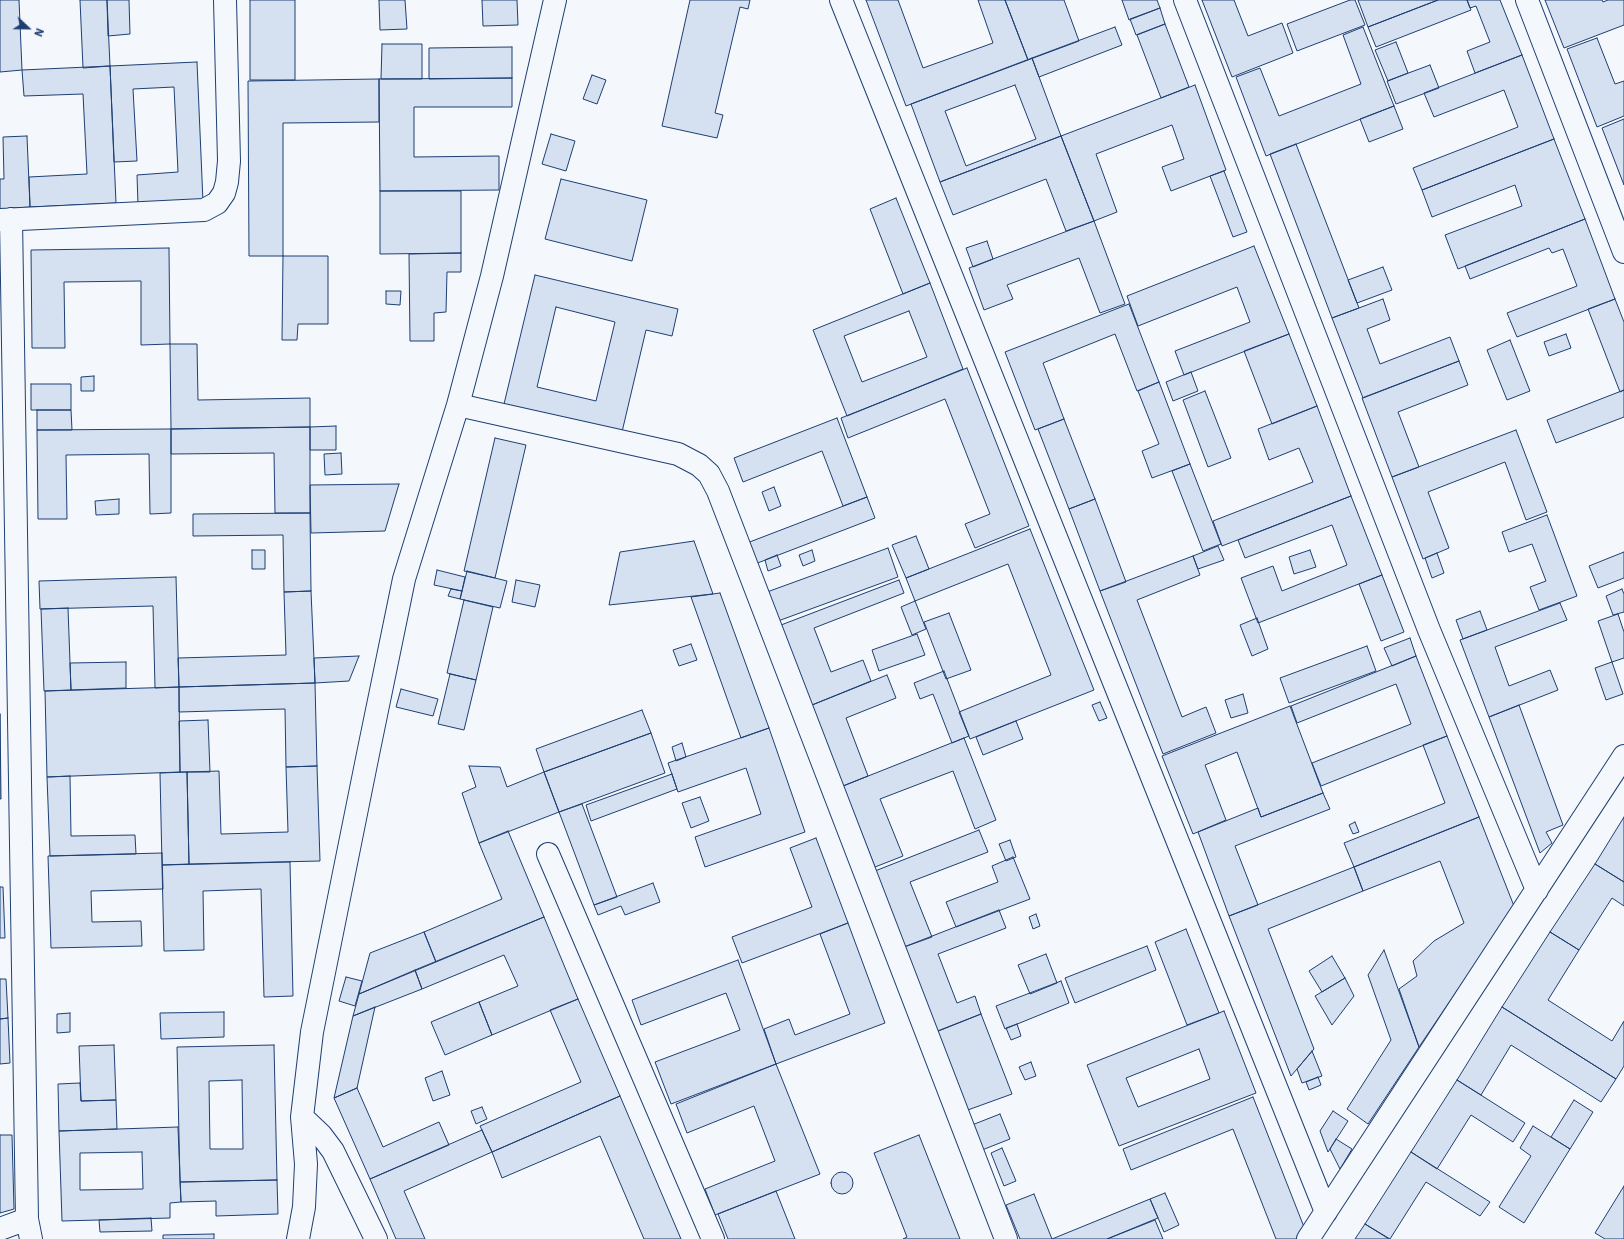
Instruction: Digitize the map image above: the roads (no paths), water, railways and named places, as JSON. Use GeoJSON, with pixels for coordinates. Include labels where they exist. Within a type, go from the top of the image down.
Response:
{"type":"FeatureCollection","features":[{"type":"Feature","properties":{"kind":"street"},"geometry":{"type":"LineString","coordinates":[[0,1229],[29,1229],[6,220],[204,210],[217,203],[226,188],[229,161],[225,0]]}},
{"type":"Feature","properties":{"kind":"street"},"geometry":{"type":"LineString","coordinates":[[298,1239],[304,1207],[306,1164],[302,1117],[312,1032],[404,579],[458,405],[493,268],[555,0]]}},
{"type":"Feature","properties":{"kind":"street"},"geometry":{"type":"LineString","coordinates":[[842,0],[1326,1212]]}},
{"type":"Feature","properties":{"kind":"street"},"geometry":{"type":"LineString","coordinates":[[1184,0],[1429,630],[1537,890]]}},
{"type":"Feature","properties":{"kind":"street"},"geometry":{"type":"LineString","coordinates":[[1528,0],[1624,252]]}},
{"type":"Feature","properties":{"kind":"street"},"geometry":{"type":"LineString","coordinates":[[458,405],[678,454],[699,465],[708,474],[721,498],[1006,1239]]}},
{"type":"Feature","properties":{"kind":"street"},"geometry":{"type":"LineString","coordinates":[[1308,1239],[1624,756]]}},
{"type":"Feature","properties":{"kind":"street"},"geometry":{"type":"LineString","coordinates":[[548,854],[713,1239]]}},
{"type":"Feature","properties":{"kind":"street"},"geometry":{"type":"LineString","coordinates":[[302,1117],[321,1135],[333,1151],[376,1239]]}}]}
